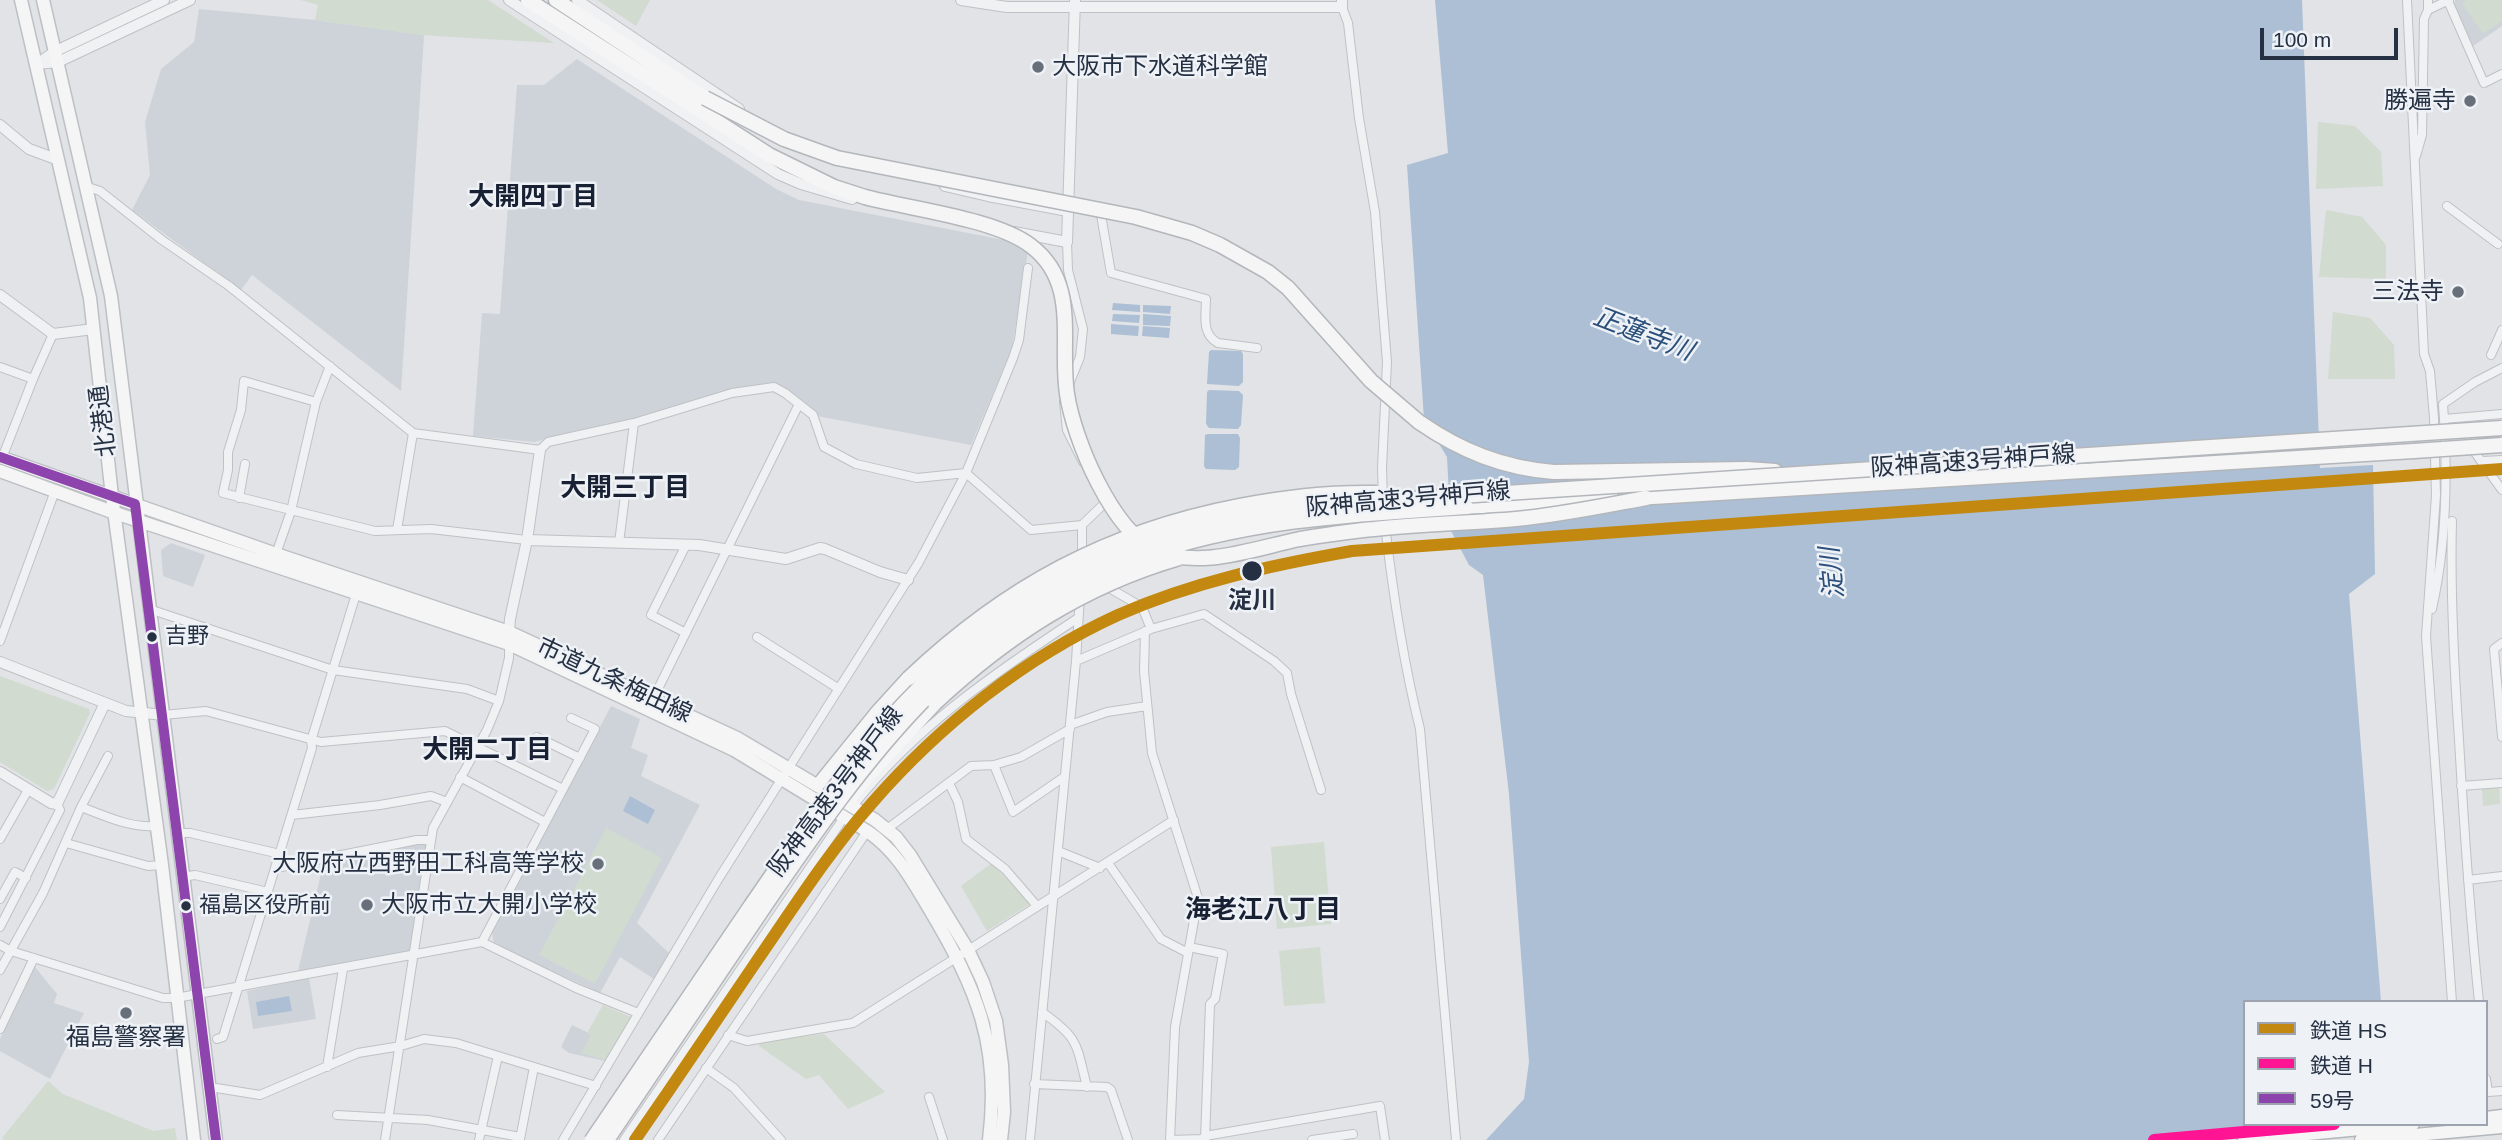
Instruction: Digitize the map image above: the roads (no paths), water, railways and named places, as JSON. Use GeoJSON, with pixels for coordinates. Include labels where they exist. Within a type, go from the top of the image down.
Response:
{"type":"FeatureCollection","features":[{"type":"Feature","properties":{"kind":"highway"},"geometry":{"type":"LineString","coordinates":[[528,0],[702,105],[837,158],[1136,217],[1192,233],[1220,245],[1268,272],[1288,288],[1394,403],[1441,437],[1487,459],[1510,467],[1554,472],[1747,469],[1797,473]]}},
{"type":"Feature","properties":{"kind":"highway"},"geometry":{"type":"LineString","coordinates":[[556,0],[769,155],[834,187],[898,206],[978,223],[1018,237],[1041,254],[1050,265],[1062,292],[1065,307],[1067,395],[1079,438],[1123,524],[1138,540],[1159,552],[1182,557],[1213,557],[1337,533],[1433,523],[1517,519],[1646,498]]}},
{"type":"Feature","properties":{"kind":"highway","name":"阪神高速3号神戸線"},"geometry":{"type":"LineString","coordinates":[[607,1140],[841,796],[915,708],[943,679],[992,639],[1047,601],[1132,560],[1226,533],[1296,521],[1468,501],[1797,473],[2502,428]]}},
{"type":"Feature","properties":{"kind":"highway","name":"阪神高速3号神戸線"},"geometry":{"type":"LineString","coordinates":[[592,1140],[808,822],[855,758],[935,670],[1003,616],[1077,572],[1128,549],[1178,533],[1289,510],[1468,501],[1646,498],[2502,445]]}},
{"type":"Feature","properties":{"kind":"highway"},"geometry":{"type":"LineString","coordinates":[[819,785],[853,741],[917,671],[955,636],[995,606],[1058,568],[1122,538],[1210,512],[1285,498],[1367,492],[1468,501]]}},
{"type":"Feature","properties":{"kind":"highway"},"geometry":{"type":"LineString","coordinates":[[846,809],[935,703],[977,664],[1051,614],[1105,586],[1191,555],[1278,534],[1468,501]]}},
{"type":"Feature","properties":{"kind":"main road","name":"北港通"},"geometry":{"type":"LineString","coordinates":[[21,0],[90,298],[112,496],[162,865],[194,1140]]}},
{"type":"Feature","properties":{"kind":"main road","name":"北港通"},"geometry":{"type":"LineString","coordinates":[[43,0],[111,296],[216,1140]]}},
{"type":"Feature","properties":{"kind":"main road","name":"市道九条梅田線"},"geometry":{"type":"LineString","coordinates":[[1,463],[112,496],[276,554],[358,587]]}},
{"type":"Feature","properties":{"kind":"main road","name":"市道九条梅田線"},"geometry":{"type":"LineString","coordinates":[[1,463],[55,491],[138,521],[358,587],[509,638],[737,738],[819,785],[846,809]]}},
{"type":"Feature","properties":{"kind":"main road","name":"市道九条梅田線"},"geometry":{"type":"LineString","coordinates":[[509,638],[734,750],[782,779],[846,809],[871,825],[887,829],[917,866],[990,1000],[1000,1041],[1004,1091],[1001,1140]]}},
{"type":"Feature","properties":{"kind":"main road","name":"市道九条梅田線"},"geometry":{"type":"LineString","coordinates":[[871,825],[902,864],[963,953],[985,1032],[991,1075],[989,1140]]}},
{"type":"Feature","properties":{"kind":"main road"},"geometry":{"type":"LineString","coordinates":[[2244,1140],[2392,1126]]}},
{"type":"Feature","properties":{"kind":"main road"},"geometry":{"type":"LineString","coordinates":[[2361,1140],[2502,1127]]}},
{"type":"Feature","properties":{"kind":"street"},"geometry":{"type":"LineString","coordinates":[[57,56],[164,0]]}},
{"type":"Feature","properties":{"kind":"street"},"geometry":{"type":"LineString","coordinates":[[37,64],[190,0]]}},
{"type":"Feature","properties":{"kind":"street"},"geometry":{"type":"LineString","coordinates":[[509,0],[747,156],[801,184],[862,201],[1068,242]]}},
{"type":"Feature","properties":{"kind":"street"},"geometry":{"type":"LineString","coordinates":[[577,0],[739,110],[814,149],[891,173],[989,196],[1100,209],[1111,273],[1206,299],[1206,330],[1212,340],[1257,348]]}},
{"type":"Feature","properties":{"kind":"street"},"geometry":{"type":"LineString","coordinates":[[961,0],[1007,7],[1075,4],[1342,4],[1348,23],[1359,118],[1376,212],[1388,362],[1382,468],[1384,521],[1395,612],[1420,729],[1456,1140]]}},
{"type":"Feature","properties":{"kind":"street"},"geometry":{"type":"LineString","coordinates":[[2407,0],[2424,354],[2430,371],[2435,444],[2434,533],[2426,636],[2452,1000]]}},
{"type":"Feature","properties":{"kind":"street"},"geometry":{"type":"LineString","coordinates":[[2414,166],[2422,135],[2424,19],[2428,0]]}},
{"type":"Feature","properties":{"kind":"street"},"geometry":{"type":"LineString","coordinates":[[2428,10],[2448,1],[2484,83],[2502,74]]}},
{"type":"Feature","properties":{"kind":"street"},"geometry":{"type":"LineString","coordinates":[[385,1140],[433,828],[479,746],[499,701],[509,658],[510,619],[527,540],[540,450],[548,442],[634,423],[732,393],[774,387],[813,415],[824,447],[856,464],[916,478],[966,473],[1031,530],[1082,525],[1111,495],[1079,456],[1065,421],[1064,399],[1080,356],[1083,329],[1068,270],[1075,4]]}},
{"type":"Feature","properties":{"kind":"street"},"geometry":{"type":"LineString","coordinates":[[0,125],[29,149],[56,159]]}},
{"type":"Feature","properties":{"kind":"street"},"geometry":{"type":"LineString","coordinates":[[85,186],[100,191],[162,240],[229,286],[413,433],[540,450]]}},
{"type":"Feature","properties":{"kind":"street"},"geometry":{"type":"LineString","coordinates":[[2447,206],[2498,244]]}},
{"type":"Feature","properties":{"kind":"street"},"geometry":{"type":"LineString","coordinates":[[563,1140],[789,767],[908,580],[966,473],[1019,340],[1028,268]]}},
{"type":"Feature","properties":{"kind":"street"},"geometry":{"type":"LineString","coordinates":[[0,297],[53,334],[94,329]]}},
{"type":"Feature","properties":{"kind":"street"},"geometry":{"type":"LineString","coordinates":[[2491,355],[2502,330]]}},
{"type":"Feature","properties":{"kind":"street"},"geometry":{"type":"LineString","coordinates":[[1,463],[53,334]]}},
{"type":"Feature","properties":{"kind":"street"},"geometry":{"type":"LineString","coordinates":[[276,554],[291,511],[316,402],[330,366]]}},
{"type":"Feature","properties":{"kind":"street"},"geometry":{"type":"LineString","coordinates":[[0,367],[33,379]]}},
{"type":"Feature","properties":{"kind":"street"},"geometry":{"type":"LineString","coordinates":[[2426,636],[2443,545],[2443,404],[2475,382],[2502,368]]}},
{"type":"Feature","properties":{"kind":"street"},"geometry":{"type":"LineString","coordinates":[[316,402],[244,382],[241,410],[228,452],[228,470],[223,493],[375,531],[431,529],[527,540],[687,545],[786,559],[820,548],[908,580]]}},
{"type":"Feature","properties":{"kind":"street"},"geometry":{"type":"LineString","coordinates":[[653,699],[799,404]]}},
{"type":"Feature","properties":{"kind":"street"},"geometry":{"type":"LineString","coordinates":[[2444,419],[2502,414]]}},
{"type":"Feature","properties":{"kind":"street"},"geometry":{"type":"LineString","coordinates":[[2444,419],[2462,433],[2502,490]]}},
{"type":"Feature","properties":{"kind":"street"},"geometry":{"type":"LineString","coordinates":[[619,543],[634,423]]}},
{"type":"Feature","properties":{"kind":"street"},"geometry":{"type":"LineString","coordinates":[[397,530],[413,433]]}},
{"type":"Feature","properties":{"kind":"street"},"geometry":{"type":"LineString","coordinates":[[2482,461],[2502,460]]}},
{"type":"Feature","properties":{"kind":"street"},"geometry":{"type":"LineString","coordinates":[[239,498],[245,464]]}},
{"type":"Feature","properties":{"kind":"street"},"geometry":{"type":"LineString","coordinates":[[0,642],[55,491]]}},
{"type":"Feature","properties":{"kind":"street"},"geometry":{"type":"LineString","coordinates":[[2452,521],[2451,589],[2461,786],[2477,999]]}},
{"type":"Feature","properties":{"kind":"street"},"geometry":{"type":"LineString","coordinates":[[1030,1140],[1076,661],[1082,576],[1082,525]]}},
{"type":"Feature","properties":{"kind":"street"},"geometry":{"type":"LineString","coordinates":[[686,633],[651,615],[687,545]]}},
{"type":"Feature","properties":{"kind":"street"},"geometry":{"type":"LineString","coordinates":[[1082,576],[1088,576],[1142,607],[1148,630],[1144,671],[1152,753],[1198,898],[1175,1027],[1170,1140],[1202,1139],[1380,1106],[1385,1140]]}},
{"type":"Feature","properties":{"kind":"street"},"geometry":{"type":"LineString","coordinates":[[217,1039],[223,1037],[276,868],[358,587]]}},
{"type":"Feature","properties":{"kind":"street"},"geometry":{"type":"LineString","coordinates":[[149,609],[333,670],[467,689],[499,701]]}},
{"type":"Feature","properties":{"kind":"street"},"geometry":{"type":"LineString","coordinates":[[1076,661],[1148,630],[1204,614],[1274,661],[1287,673],[1321,790]]}},
{"type":"Feature","properties":{"kind":"street"},"geometry":{"type":"LineString","coordinates":[[624,1140],[846,809],[956,703],[991,676],[1078,618]]}},
{"type":"Feature","properties":{"kind":"street"},"geometry":{"type":"LineString","coordinates":[[757,637],[839,688]]}},
{"type":"Feature","properties":{"kind":"street"},"geometry":{"type":"LineString","coordinates":[[2502,643],[2494,649],[2502,737]]}},
{"type":"Feature","properties":{"kind":"street"},"geometry":{"type":"LineString","coordinates":[[0,662],[126,711],[163,715],[206,710],[321,743],[445,731],[563,789]]}},
{"type":"Feature","properties":{"kind":"street"},"geometry":{"type":"LineString","coordinates":[[57,804],[105,703]]}},
{"type":"Feature","properties":{"kind":"street"},"geometry":{"type":"LineString","coordinates":[[887,829],[971,766],[994,765],[1021,757],[1070,727],[1107,712],[1147,706]]}},
{"type":"Feature","properties":{"kind":"street"},"geometry":{"type":"LineString","coordinates":[[482,942],[595,729],[571,718]]}},
{"type":"Feature","properties":{"kind":"street"},"geometry":{"type":"LineString","coordinates":[[537,737],[580,758]]}},
{"type":"Feature","properties":{"kind":"street"},"geometry":{"type":"LineString","coordinates":[[0,970],[43,893],[81,807],[108,756]]}},
{"type":"Feature","properties":{"kind":"street"},"geometry":{"type":"LineString","coordinates":[[994,765],[1013,812],[1064,777]]}},
{"type":"Feature","properties":{"kind":"street"},"geometry":{"type":"LineString","coordinates":[[0,772],[57,804]]}},
{"type":"Feature","properties":{"kind":"street"},"geometry":{"type":"LineString","coordinates":[[460,777],[545,822]]}},
{"type":"Feature","properties":{"kind":"street"},"geometry":{"type":"LineString","coordinates":[[949,783],[958,802],[966,839],[1004,869],[1037,906]]}},
{"type":"Feature","properties":{"kind":"street"},"geometry":{"type":"LineString","coordinates":[[2461,786],[2502,783]]}},
{"type":"Feature","properties":{"kind":"street"},"geometry":{"type":"LineString","coordinates":[[0,839],[28,790]]}},
{"type":"Feature","properties":{"kind":"street"},"geometry":{"type":"LineString","coordinates":[[292,815],[431,796],[447,802]]}},
{"type":"Feature","properties":{"kind":"street"},"geometry":{"type":"LineString","coordinates":[[0,928],[60,810],[57,804]]}},
{"type":"Feature","properties":{"kind":"street"},"geometry":{"type":"LineString","coordinates":[[81,807],[125,824],[156,826]]}},
{"type":"Feature","properties":{"kind":"street"},"geometry":{"type":"LineString","coordinates":[[728,1035],[747,1041],[853,1023],[1174,820]]}},
{"type":"Feature","properties":{"kind":"street"},"geometry":{"type":"LineString","coordinates":[[658,1140],[871,825]]}},
{"type":"Feature","properties":{"kind":"street"},"geometry":{"type":"LineString","coordinates":[[177,833],[190,833],[280,854]]}},
{"type":"Feature","properties":{"kind":"street"},"geometry":{"type":"LineString","coordinates":[[276,868],[417,840],[431,840]]}},
{"type":"Feature","properties":{"kind":"street"},"geometry":{"type":"LineString","coordinates":[[66,843],[148,866],[162,865]]}},
{"type":"Feature","properties":{"kind":"street"},"geometry":{"type":"LineString","coordinates":[[1058,851],[1104,865],[1161,939],[1189,950],[1223,954],[1215,999],[1210,1004],[1205,1138]]}},
{"type":"Feature","properties":{"kind":"street"},"geometry":{"type":"LineString","coordinates":[[0,900],[16,872],[26,878]]}},
{"type":"Feature","properties":{"kind":"street"},"geometry":{"type":"LineString","coordinates":[[182,877],[195,875],[268,892]]}},
{"type":"Feature","properties":{"kind":"street"},"geometry":{"type":"LineString","coordinates":[[2468,880],[2502,876]]}},
{"type":"Feature","properties":{"kind":"street"},"geometry":{"type":"LineString","coordinates":[[0,945],[11,951],[163,998],[176,998],[237,989],[482,942],[576,988],[638,1013]]}},
{"type":"Feature","properties":{"kind":"street"},"geometry":{"type":"LineString","coordinates":[[0,1029],[34,958]]}},
{"type":"Feature","properties":{"kind":"street"},"geometry":{"type":"LineString","coordinates":[[327,1068],[343,969]]}},
{"type":"Feature","properties":{"kind":"street"},"geometry":{"type":"LineString","coordinates":[[1042,1012],[1067,1030],[1075,1040],[1087,1087]]}},
{"type":"Feature","properties":{"kind":"street"},"geometry":{"type":"LineString","coordinates":[[209,1087],[260,1095],[358,1053],[401,1046],[424,1038],[456,1043],[596,1086]]}},
{"type":"Feature","properties":{"kind":"street"},"geometry":{"type":"LineString","coordinates":[[479,1140],[498,1056]]}},
{"type":"Feature","properties":{"kind":"street"},"geometry":{"type":"LineString","coordinates":[[337,1115],[428,1119],[520,1138],[534,1067]]}},
{"type":"Feature","properties":{"kind":"street"},"geometry":{"type":"LineString","coordinates":[[706,1068],[734,1088],[781,1140]]}},
{"type":"Feature","properties":{"kind":"street"},"geometry":{"type":"LineString","coordinates":[[1034,1084],[1107,1087],[1111,1090],[1128,1140]]}},
{"type":"Feature","properties":{"kind":"street"},"geometry":{"type":"LineString","coordinates":[[929,1097],[943,1140]]}},
{"type":"Feature","properties":{"kind":"street"},"geometry":{"type":"LineString","coordinates":[[1312,1140],[1353,1134]]}},
{"type":"Feature","properties":{"kind":"water","name":"正蓮寺川"},"geometry":{"type":"Polygon","coordinates":[[[1435,0],[2302,0],[2320,468],[2373,465],[2375,574],[2349,594],[2381,1000],[2243,1000],[2243,1126],[2440,1126],[2442,1140],[1486,1140],[1524,1099],[1529,1062],[1509,794],[1483,575],[1469,565],[1451,531],[1447,457],[1424,419],[1407,165],[1448,153],[1435,0]]]}},
{"type":"Feature","properties":{"kind":"water"},"geometry":{"type":"Polygon","coordinates":[[[1113,303],[1140,305],[1140,312],[1112,310],[1113,303]]]}},
{"type":"Feature","properties":{"kind":"water"},"geometry":{"type":"Polygon","coordinates":[[[1143,305],[1171,306],[1170,314],[1143,312],[1143,305]]]}},
{"type":"Feature","properties":{"kind":"water"},"geometry":{"type":"Polygon","coordinates":[[[1113,314],[1140,315],[1139,323],[1112,321],[1113,314]]]}},
{"type":"Feature","properties":{"kind":"water"},"geometry":{"type":"Polygon","coordinates":[[[1143,314],[1171,316],[1170,326],[1143,325],[1143,314]]]}},
{"type":"Feature","properties":{"kind":"water"},"geometry":{"type":"Polygon","coordinates":[[[1111,324],[1139,326],[1138,336],[1111,334],[1111,324]]]}},
{"type":"Feature","properties":{"kind":"water"},"geometry":{"type":"Polygon","coordinates":[[[1143,326],[1170,328],[1169,338],[1142,336],[1143,326]]]}},
{"type":"Feature","properties":{"kind":"water"},"geometry":{"type":"Polygon","coordinates":[[[1211,350],[1241,351],[1243,382],[1239,386],[1207,384],[1211,350]]]}},
{"type":"Feature","properties":{"kind":"water"},"geometry":{"type":"Polygon","coordinates":[[[1209,390],[1239,391],[1243,395],[1241,425],[1238,429],[1209,428],[1206,424],[1209,390]]]}},
{"type":"Feature","properties":{"kind":"water"},"geometry":{"type":"Polygon","coordinates":[[[1238,434],[1239,467],[1235,470],[1206,469],[1205,435],[1238,434]]]}},
{"type":"Feature","properties":{"kind":"water"},"geometry":{"type":"Polygon","coordinates":[[[630,796],[655,810],[648,824],[623,811],[630,796]]]}},
{"type":"Feature","properties":{"kind":"water"},"geometry":{"type":"Polygon","coordinates":[[[289,996],[292,1011],[258,1016],[256,1002],[289,996]]]}},
{"type":"Feature","properties":{"kind":"rail line","name":"HS"},"geometry":{"type":"LineString","coordinates":[[635,1140],[825,862],[898,774],[955,721],[1017,673],[1083,632],[1146,603],[1263,569],[1352,551],[2502,469]]}},
{"type":"Feature","properties":{"kind":"rail line","name":"H"},"geometry":{"type":"LineString","coordinates":[[2154,1140],[2312,1126]]}},
{"type":"Feature","properties":{"kind":"place","name":"大阪市下水道科学館"},"geometry":{"type":"Point","coordinates":[1038,67]}},
{"type":"Feature","properties":{"kind":"place","name":"勝遍寺"},"geometry":{"type":"Point","coordinates":[2470,101]}},
{"type":"Feature","properties":{"kind":"place","name":"三法寺"},"geometry":{"type":"Point","coordinates":[2458,292]}},
{"type":"Feature","properties":{"kind":"place","name":"淀川"},"geometry":{"type":"Point","coordinates":[1252,571]}},
{"type":"Feature","properties":{"kind":"place","name":"吉野"},"geometry":{"type":"Point","coordinates":[152,637]}},
{"type":"Feature","properties":{"kind":"place","name":"大阪府立西野田工科高等学校"},"geometry":{"type":"Point","coordinates":[598,864]}},
{"type":"Feature","properties":{"kind":"place","name":"大阪市立大開小学校"},"geometry":{"type":"Point","coordinates":[367,905]}},
{"type":"Feature","properties":{"kind":"place","name":"福島区役所前"},"geometry":{"type":"Point","coordinates":[186,906]}},
{"type":"Feature","properties":{"kind":"place","name":"福島警察署"},"geometry":{"type":"Point","coordinates":[126,1013]}},
{"type":"Feature","properties":{"kind":"district","name":"大開四丁目"},"geometry":{"type":"Point","coordinates":[533,198]}},
{"type":"Feature","properties":{"kind":"district","name":"大開三丁目"},"geometry":{"type":"Point","coordinates":[625,489]}},
{"type":"Feature","properties":{"kind":"district","name":"大開二丁目"},"geometry":{"type":"Point","coordinates":[487,751]}},
{"type":"Feature","properties":{"kind":"district","name":"海老江八丁目"},"geometry":{"type":"Point","coordinates":[1263,911]}}]}
